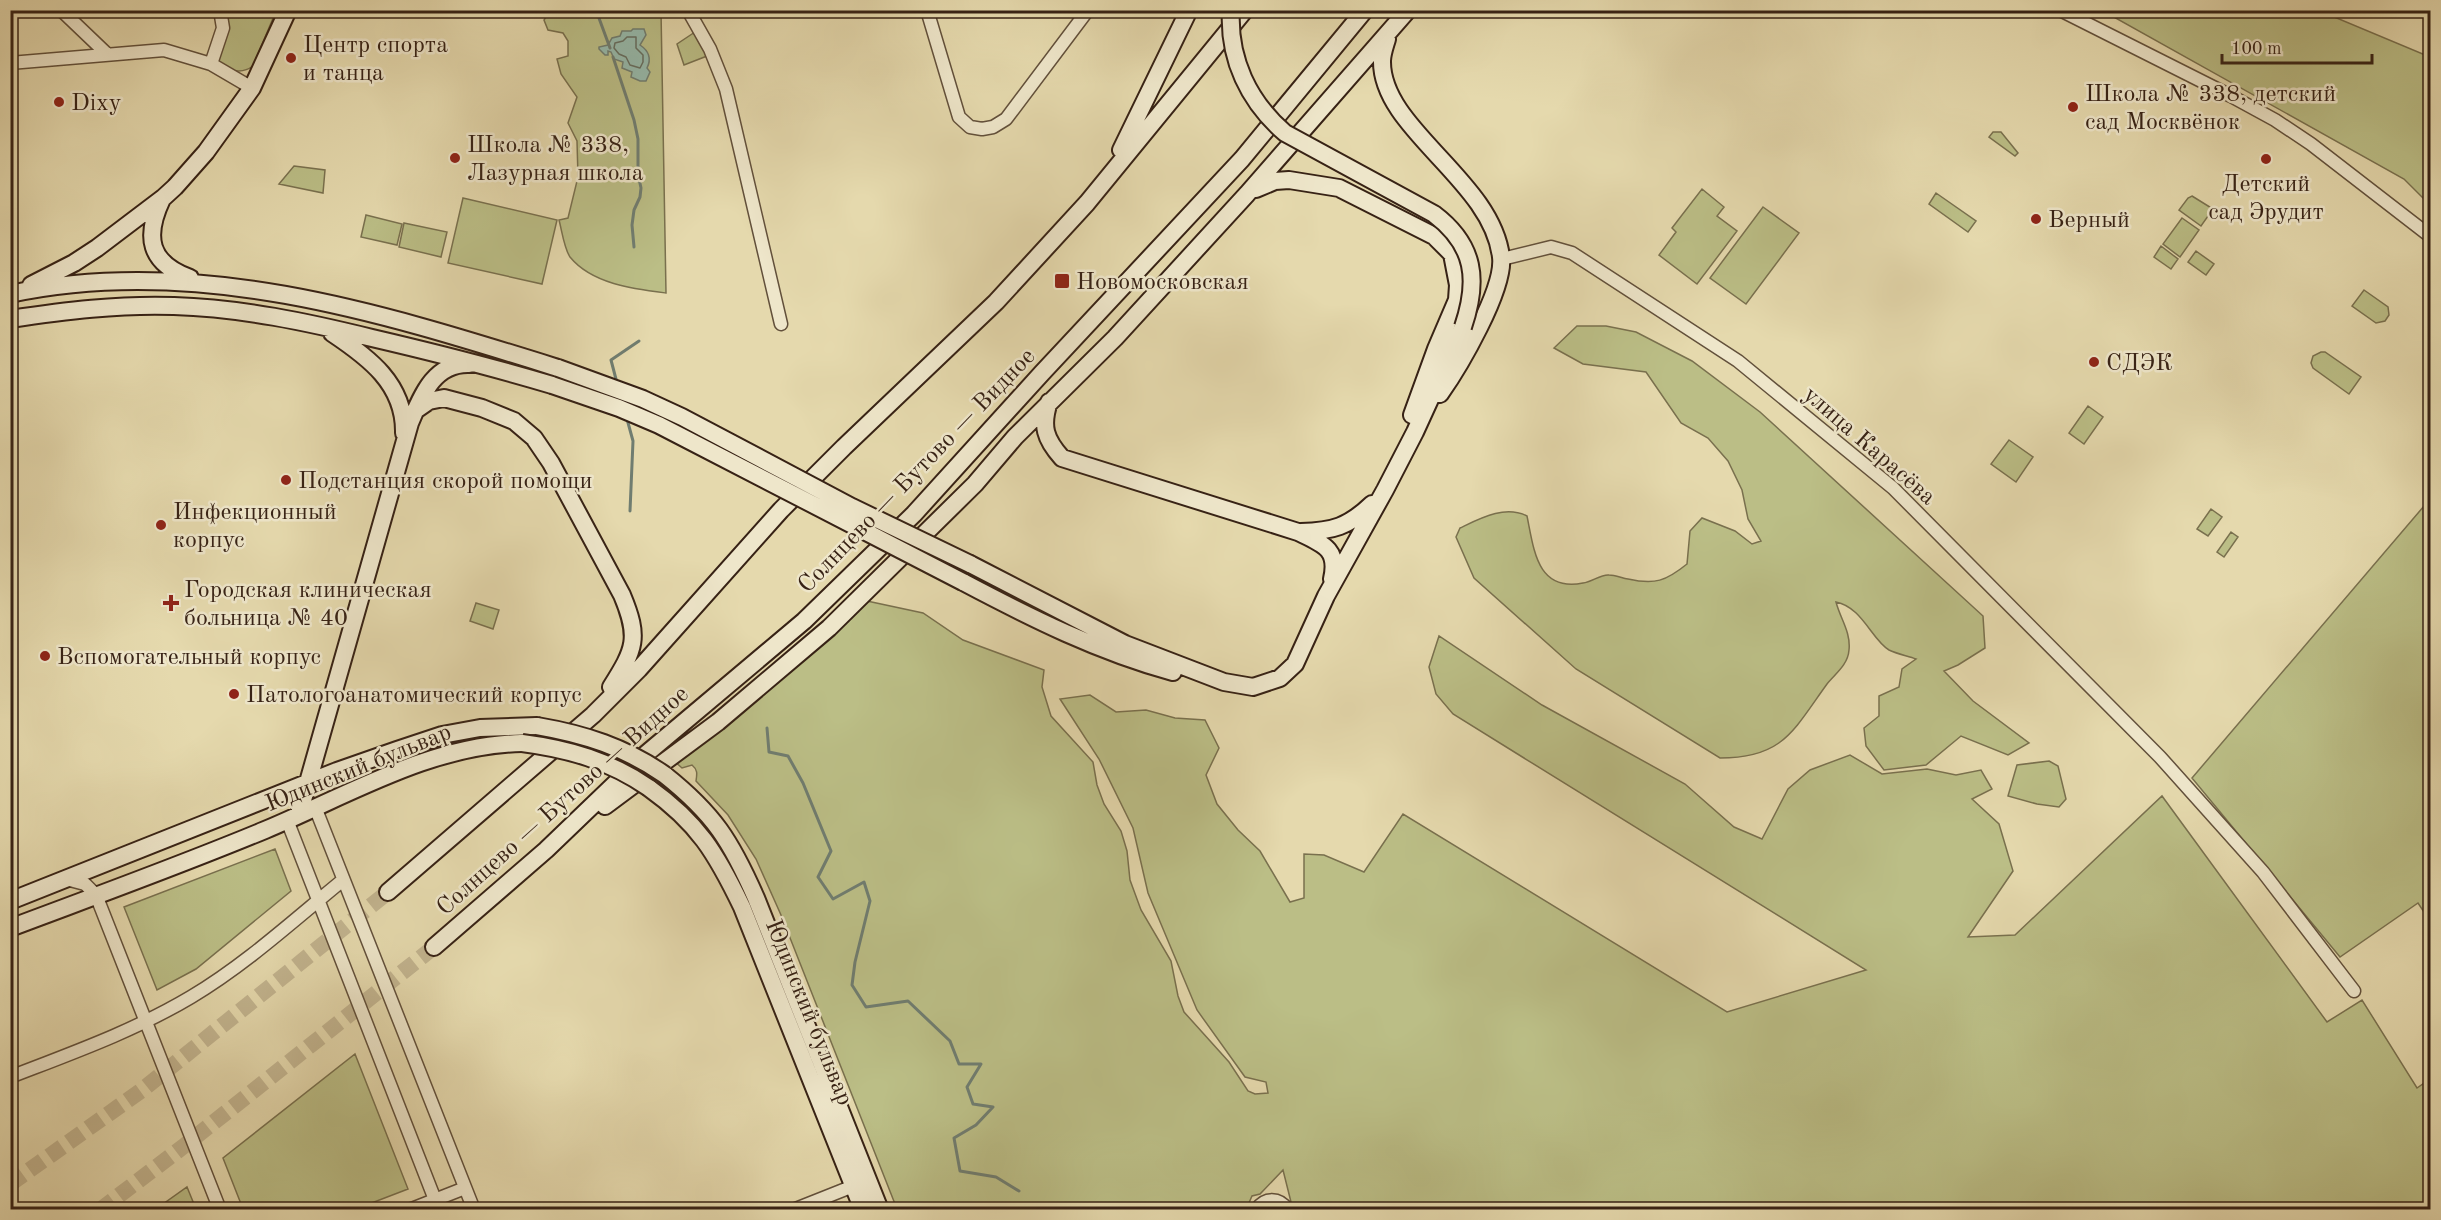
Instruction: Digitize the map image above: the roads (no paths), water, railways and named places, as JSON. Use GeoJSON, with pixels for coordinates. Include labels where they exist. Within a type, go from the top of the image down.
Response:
{"type":"FeatureCollection","features":[{"type":"Feature","properties":{"kind":"main road"},"geometry":{"type":"LineString","coordinates":[[13,293],[74,263],[163,198],[206,152],[252,88],[288,10]]}},
{"type":"Feature","properties":{"kind":"main road"},"geometry":{"type":"LineString","coordinates":[[1087,203],[1128,137],[1160,66],[1189,10]]}},
{"type":"Feature","properties":{"kind":"main road"},"geometry":{"type":"LineString","coordinates":[[10,319],[83,310],[172,306],[228,310],[321,326],[482,364],[619,408],[659,425],[963,582],[1120,657],[1180,673],[1253,687],[1280,678],[1295,664],[1330,589],[1389,483],[1463,327],[1471,305],[1473,281],[1470,264],[1462,243],[1449,226],[1434,214],[1285,133],[1267,117],[1252,99],[1241,75],[1230,29],[1231,10]]}},
{"type":"Feature","properties":{"kind":"main road","name":"Солнцево — Бутово — Видное"},"geometry":{"type":"LineString","coordinates":[[388,892],[593,715],[682,624],[781,510],[996,302],[1087,203],[1245,10]]}},
{"type":"Feature","properties":{"kind":"main road","name":"Солнцево — Бутово — Видное"},"geometry":{"type":"LineString","coordinates":[[434,946],[546,849],[646,754],[804,621],[914,514],[1034,381],[1242,159],[1365,10]]}},
{"type":"Feature","properties":{"kind":"main road"},"geometry":{"type":"LineString","coordinates":[[546,849],[718,722],[829,628],[975,484],[1049,401],[1114,338],[1248,194],[1387,37],[1408,10]]}},
{"type":"Feature","properties":{"kind":"main road"},"geometry":{"type":"LineString","coordinates":[[1387,37],[1382,60],[1390,93],[1400,111],[1476,198],[1493,224],[1502,259],[1496,291],[1453,375],[1414,432]]}},
{"type":"Feature","properties":{"kind":"main road"},"geometry":{"type":"LineString","coordinates":[[1248,194],[1275,181],[1289,180],[1339,188],[1434,236],[1452,254],[1458,285],[1457,300],[1436,349],[1389,483],[1349,523],[1338,528],[1298,532]]}},
{"type":"Feature","properties":{"kind":"main road"},"geometry":{"type":"LineString","coordinates":[[163,198],[152,229],[156,254],[173,271],[206,283]]}},
{"type":"Feature","properties":{"kind":"main road"},"geometry":{"type":"LineString","coordinates":[[13,293],[142,280],[206,283],[279,293],[345,307],[558,368],[643,399],[682,417],[852,507],[970,564],[1125,644],[1224,682]]}},
{"type":"Feature","properties":{"kind":"main road"},"geometry":{"type":"LineString","coordinates":[[321,326],[369,360],[389,381],[398,397],[404,440]]}},
{"type":"Feature","properties":{"kind":"main road"},"geometry":{"type":"LineString","coordinates":[[293,817],[308,782],[404,440],[415,411],[425,389],[437,375],[455,365],[482,364]]}},
{"type":"Feature","properties":{"kind":"main road"},"geometry":{"type":"LineString","coordinates":[[415,411],[429,401],[444,399],[497,413],[514,421],[527,432],[551,463],[632,618],[634,636],[632,651],[593,715]]}},
{"type":"Feature","properties":{"kind":"main road"},"geometry":{"type":"LineString","coordinates":[[1049,401],[1044,418],[1045,428],[1048,440],[1062,458],[1298,532],[1322,545],[1334,557],[1330,589]]}},
{"type":"Feature","properties":{"kind":"main road","name":"Юдинский бульвар"},"geometry":{"type":"LineString","coordinates":[[10,901],[308,782],[442,735],[480,728],[537,726],[593,738],[617,747],[665,775],[698,803],[718,825],[736,853],[756,898],[861,1183]]}},
{"type":"Feature","properties":{"kind":"main road","name":"Юдинский бульвар"},"geometry":{"type":"LineString","coordinates":[[10,928],[293,817],[400,770],[451,752],[495,743],[522,742],[556,747],[598,759],[631,776],[676,807],[722,865],[874,1209]]}},
{"type":"Feature","properties":{"kind":"street"},"geometry":{"type":"LineString","coordinates":[[61,10],[107,54]]}},
{"type":"Feature","properties":{"kind":"street"},"geometry":{"type":"LineString","coordinates":[[211,64],[223,27],[220,10]]}},
{"type":"Feature","properties":{"kind":"street"},"geometry":{"type":"LineString","coordinates":[[688,10],[710,49],[732,109],[781,324]]}},
{"type":"Feature","properties":{"kind":"street"},"geometry":{"type":"LineString","coordinates":[[927,10],[956,110],[967,125],[982,129],[993,127],[1006,119],[1088,10]]}},
{"type":"Feature","properties":{"kind":"street"},"geometry":{"type":"LineString","coordinates":[[2060,10],[2275,120],[2311,144],[2430,236]]}},
{"type":"Feature","properties":{"kind":"street"},"geometry":{"type":"LineString","coordinates":[[10,63],[164,50],[211,64],[252,88]]}},
{"type":"Feature","properties":{"kind":"street","name":"улица Карасёва"},"geometry":{"type":"LineString","coordinates":[[1502,259],[1541,248],[1563,249],[1738,361],[1893,488],[2160,757],[2263,872],[2354,991]]}},
{"type":"Feature","properties":{"kind":"street"},"geometry":{"type":"LineString","coordinates":[[315,807],[474,1209]]}},
{"type":"Feature","properties":{"kind":"street"},"geometry":{"type":"LineString","coordinates":[[293,817],[318,901],[437,1204]]}},
{"type":"Feature","properties":{"kind":"street"},"geometry":{"type":"LineString","coordinates":[[66,879],[85,884],[96,895],[220,1209]]}},
{"type":"Feature","properties":{"kind":"street"},"geometry":{"type":"LineString","coordinates":[[10,1077],[116,1036],[193,996],[232,969],[344,880]]}},
{"type":"Feature","properties":{"kind":"street"},"geometry":{"type":"LineString","coordinates":[[793,1209],[861,1183]]}},
{"type":"Feature","properties":{"kind":"street"},"geometry":{"type":"LineString","coordinates":[[409,1209],[437,1204],[465,1188]]}},
{"type":"Feature","properties":{"kind":"street"},"geometry":{"type":"LineString","coordinates":[[1256,1209],[1260,1204],[1270,1200],[1281,1202],[1288,1209]]}},
{"type":"Feature","properties":{"kind":"water"},"geometry":{"type":"Polygon","coordinates":[[[644,29],[646,35],[640,45],[646,50],[649,58],[647,68],[650,72],[646,81],[631,77],[632,72],[622,68],[623,62],[614,59],[611,52],[608,51],[608,55],[605,55],[599,49],[599,47],[608,45],[612,38],[620,36],[622,31],[644,29]]]}},
{"type":"Feature","properties":{"kind":"waterway"},"geometry":{"type":"LineString","coordinates":[[596,10],[610,48]]}},
{"type":"Feature","properties":{"kind":"waterway"},"geometry":{"type":"LineString","coordinates":[[613,57],[638,139],[638,174],[641,188],[632,225],[634,247]]}},
{"type":"Feature","properties":{"kind":"waterway"},"geometry":{"type":"LineString","coordinates":[[617,383],[611,360],[639,341]]}},
{"type":"Feature","properties":{"kind":"waterway"},"geometry":{"type":"LineString","coordinates":[[627,419],[633,441],[630,511]]}},
{"type":"Feature","properties":{"kind":"waterway"},"geometry":{"type":"LineString","coordinates":[[767,728],[769,752],[788,756],[803,783],[831,851],[818,877],[833,899],[864,882],[870,901],[855,962],[852,985],[866,1007],[908,1001],[950,1041],[959,1064],[981,1064],[967,1087],[973,1104],[993,1107],[976,1125],[954,1138],[960,1171],[996,1177],[1019,1191]]}},
{"type":"Feature","properties":{"kind":"tunnel"},"geometry":{"type":"LineString","coordinates":[[10,1184],[142,1090],[388,892]]}},
{"type":"Feature","properties":{"kind":"tunnel"},"geometry":{"type":"LineString","coordinates":[[100,1210],[434,947]]}},
{"type":"Feature","properties":{"kind":"place","name":"Центр спорта и танца"},"geometry":{"type":"Point","coordinates":[291,58]}},
{"type":"Feature","properties":{"kind":"place","name":"Dixy"},"geometry":{"type":"Point","coordinates":[59,102]}},
{"type":"Feature","properties":{"kind":"place","name":"Школа № 338, детский сад Москвёнок"},"geometry":{"type":"Point","coordinates":[2073,107]}},
{"type":"Feature","properties":{"kind":"place","name":"Школа № 338, Лазурная школа"},"geometry":{"type":"Point","coordinates":[455,158]}},
{"type":"Feature","properties":{"kind":"place","name":"Детский сад Эрудит"},"geometry":{"type":"Point","coordinates":[2266,159]}},
{"type":"Feature","properties":{"kind":"place","name":"Верный"},"geometry":{"type":"Point","coordinates":[2036,219]}},
{"type":"Feature","properties":{"kind":"place","name":"Новомосковская"},"geometry":{"type":"Point","coordinates":[1062,281]}},
{"type":"Feature","properties":{"kind":"place","name":"СДЭК"},"geometry":{"type":"Point","coordinates":[2094,362]}},
{"type":"Feature","properties":{"kind":"place","name":"Подстанция скорой помощи"},"geometry":{"type":"Point","coordinates":[286,480]}},
{"type":"Feature","properties":{"kind":"place","name":"Инфекционный корпус"},"geometry":{"type":"Point","coordinates":[161,525]}},
{"type":"Feature","properties":{"kind":"place","name":"Городская клиническая больница № 40"},"geometry":{"type":"Point","coordinates":[171,603]}},
{"type":"Feature","properties":{"kind":"place","name":"Вспомогательный корпус"},"geometry":{"type":"Point","coordinates":[45,656]}},
{"type":"Feature","properties":{"kind":"place","name":"Патологоанатомический корпус"},"geometry":{"type":"Point","coordinates":[234,694]}}]}
